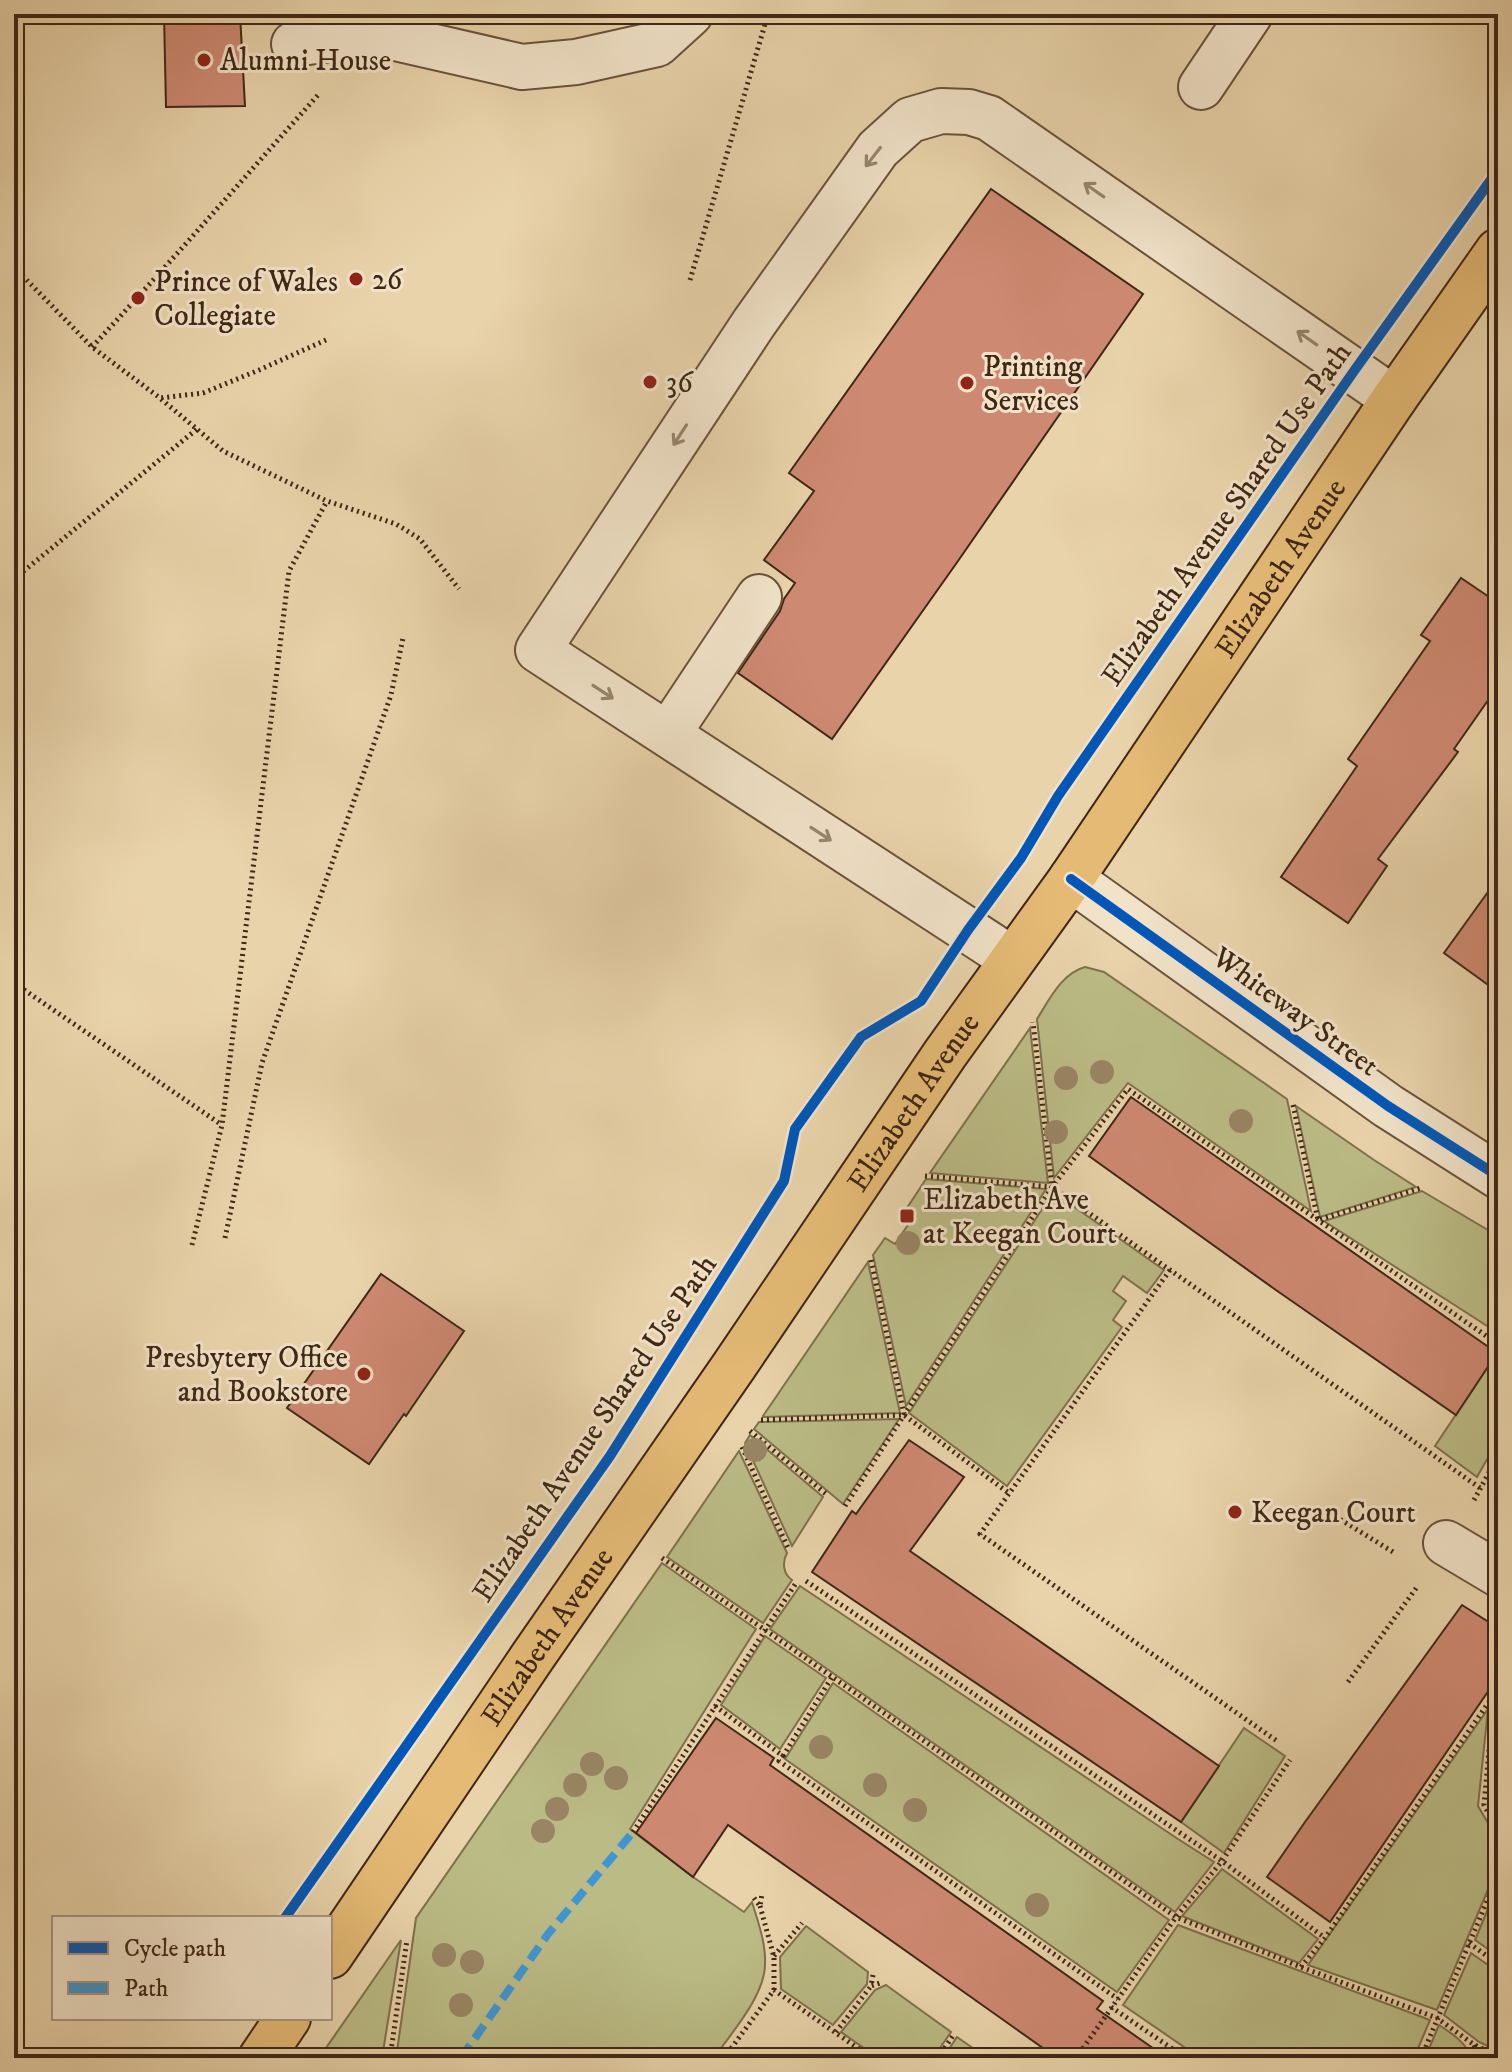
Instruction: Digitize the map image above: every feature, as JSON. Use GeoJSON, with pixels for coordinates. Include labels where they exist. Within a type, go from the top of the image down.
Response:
{"type":"FeatureCollection","features":[{"type":"Feature","properties":{"kind":"main road","name":"Elizabeth Avenue"},"geometry":{"type":"LineString","coordinates":[[332,1953],[945,1054],[1071,879],[1394,399],[1498,251]]}},
{"type":"Feature","properties":{"kind":"main road"},"geometry":{"type":"LineString","coordinates":[[261,2058],[287,2020]]}},
{"type":"Feature","properties":{"kind":"street"},"geometry":{"type":"LineString","coordinates":[[294,44],[374,33],[522,67],[576,62],[657,44],[690,14]]}},
{"type":"Feature","properties":{"kind":"street"},"geometry":{"type":"LineString","coordinates":[[1201,87],[1250,14]]}},
{"type":"Feature","properties":{"kind":"street"},"geometry":{"type":"LineString","coordinates":[[1012,959],[538,650],[754,323],[878,149],[910,120],[941,111],[969,112],[989,118],[1394,399]]}},
{"type":"Feature","properties":{"kind":"street"},"geometry":{"type":"LineString","coordinates":[[668,734],[759,597]]}},
{"type":"Feature","properties":{"kind":"street","name":"Whiteway Street"},"geometry":{"type":"LineString","coordinates":[[1071,879],[1388,1106],[1498,1176]]}},
{"type":"Feature","properties":{"kind":"street"},"geometry":{"type":"LineString","coordinates":[[1446,1543],[1498,1574]]}},
{"type":"Feature","properties":{"kind":"path"},"geometry":{"type":"LineString","coordinates":[[690,280],[768,14]]}},
{"type":"Feature","properties":{"kind":"path"},"geometry":{"type":"LineString","coordinates":[[1497,14],[1498,21]]}},
{"type":"Feature","properties":{"kind":"path"},"geometry":{"type":"LineString","coordinates":[[92,347],[170,264],[319,94]]}},
{"type":"Feature","properties":{"kind":"path"},"geometry":{"type":"LineString","coordinates":[[14,267],[92,347],[223,451],[327,501],[396,524],[420,539],[459,589]]}},
{"type":"Feature","properties":{"kind":"path"},"geometry":{"type":"LineString","coordinates":[[160,398],[203,393],[326,340]]}},
{"type":"Feature","properties":{"kind":"path"},"geometry":{"type":"LineString","coordinates":[[14,579],[197,429]]}},
{"type":"Feature","properties":{"kind":"path"},"geometry":{"type":"LineString","coordinates":[[192,1245],[222,1125],[289,571],[327,501]]}},
{"type":"Feature","properties":{"kind":"path"},"geometry":{"type":"LineString","coordinates":[[225,1238],[262,1063],[391,695],[403,638]]}},
{"type":"Feature","properties":{"kind":"path"},"geometry":{"type":"LineString","coordinates":[[14,983],[222,1125]]}},
{"type":"Feature","properties":{"kind":"path"},"geometry":{"type":"LineString","coordinates":[[1032,1013],[1052,1187]]}},
{"type":"Feature","properties":{"kind":"path"},"geometry":{"type":"LineString","coordinates":[[845,1506],[1052,1187],[1128,1089],[1498,1344]]}},
{"type":"Feature","properties":{"kind":"path"},"geometry":{"type":"LineString","coordinates":[[1290,1092],[1318,1220]]}},
{"type":"Feature","properties":{"kind":"path"},"geometry":{"type":"LineString","coordinates":[[921,1175],[1052,1187],[1480,1488]]}},
{"type":"Feature","properties":{"kind":"path"},"geometry":{"type":"LineString","coordinates":[[1318,1220],[1427,1187]]}},
{"type":"Feature","properties":{"kind":"path"},"geometry":{"type":"LineString","coordinates":[[869,1251],[904,1415]]}},
{"type":"Feature","properties":{"kind":"path"},"geometry":{"type":"LineString","coordinates":[[1170,1270],[980,1534],[1277,1741]]}},
{"type":"Feature","properties":{"kind":"path"},"geometry":{"type":"LineString","coordinates":[[752,1420],[904,1415],[1010,1494]]}},
{"type":"Feature","properties":{"kind":"path"},"geometry":{"type":"LineString","coordinates":[[746,1428],[826,1494]]}},
{"type":"Feature","properties":{"kind":"path"},"geometry":{"type":"LineString","coordinates":[[739,1439],[789,1550]]}},
{"type":"Feature","properties":{"kind":"path"},"geometry":{"type":"LineString","coordinates":[[1330,1513],[1371,1538]]}},
{"type":"Feature","properties":{"kind":"path"},"geometry":{"type":"LineString","coordinates":[[658,1555],[1176,1917],[1437,2018],[1473,2044],[1498,2057]]}},
{"type":"Feature","properties":{"kind":"path"},"geometry":{"type":"LineString","coordinates":[[806,1581],[1222,1861],[1325,1938]]}},
{"type":"Feature","properties":{"kind":"path"},"geometry":{"type":"LineString","coordinates":[[633,1832],[796,1583]]}},
{"type":"Feature","properties":{"kind":"path"},"geometry":{"type":"LineString","coordinates":[[1348,1682],[1418,1585]]}},
{"type":"Feature","properties":{"kind":"path"},"geometry":{"type":"LineString","coordinates":[[832,1677],[779,1761],[1118,1999]]}},
{"type":"Feature","properties":{"kind":"path"},"geometry":{"type":"LineString","coordinates":[[1301,1967],[1325,1938],[1496,1692]]}},
{"type":"Feature","properties":{"kind":"path"},"geometry":{"type":"LineString","coordinates":[[1496,1692],[1484,1805],[1498,1830]]}},
{"type":"Feature","properties":{"kind":"path"},"geometry":{"type":"LineString","coordinates":[[715,1706],[783,1756]]}},
{"type":"Feature","properties":{"kind":"path"},"geometry":{"type":"LineString","coordinates":[[1076,2058],[1176,1917],[1222,1861],[1290,1760]]}},
{"type":"Feature","properties":{"kind":"path"},"geometry":{"type":"LineString","coordinates":[[1421,2058],[1498,1875]]}},
{"type":"Feature","properties":{"kind":"path"},"geometry":{"type":"LineString","coordinates":[[760,1906],[762,1894]]}},
{"type":"Feature","properties":{"kind":"path"},"geometry":{"type":"LineString","coordinates":[[724,2058],[774,1990],[774,1957],[760,1906],[754,1898]]}},
{"type":"Feature","properties":{"kind":"path"},"geometry":{"type":"LineString","coordinates":[[774,1957],[802,1923]]}},
{"type":"Feature","properties":{"kind":"path"},"geometry":{"type":"LineString","coordinates":[[390,2058],[408,1936]]}},
{"type":"Feature","properties":{"kind":"path"},"geometry":{"type":"LineString","coordinates":[[1469,1943],[1498,1964]]}},
{"type":"Feature","properties":{"kind":"path"},"geometry":{"type":"LineString","coordinates":[[836,2032],[871,1986],[873,1975]]}},
{"type":"Feature","properties":{"kind":"path"},"geometry":{"type":"LineString","coordinates":[[871,1986],[883,1982]]}},
{"type":"Feature","properties":{"kind":"path"},"geometry":{"type":"LineString","coordinates":[[774,1990],[872,2058]]}},
{"type":"Feature","properties":{"kind":"path"},"geometry":{"type":"LineString","coordinates":[[1111,2007],[1186,2058]]}},
{"type":"Feature","properties":{"kind":"path"},"geometry":{"type":"LineString","coordinates":[[938,2058],[954,2034]]}},
{"type":"Feature","properties":{"kind":"path"},"geometry":{"type":"LineString","coordinates":[[1473,2044],[1480,2058]]}},
{"type":"Feature","properties":{"kind":"green space"},"geometry":{"type":"Polygon","coordinates":[[[1085,967],[1104,972],[1287,1099],[1311,1211],[1128,1083],[1054,1178],[1037,1019],[1063,981],[1085,967]]]}},
{"type":"Feature","properties":{"kind":"green space"},"geometry":{"type":"Polygon","coordinates":[[[1030,1028],[1048,1183],[930,1173],[1030,1028]]]}},
{"type":"Feature","properties":{"kind":"green space"},"geometry":{"type":"Polygon","coordinates":[[[1296,1106],[1374,1160],[1416,1187],[1320,1217],[1296,1106]]]}},
{"type":"Feature","properties":{"kind":"green space"},"geometry":{"type":"Polygon","coordinates":[[[926,1179],[1046,1189],[906,1406],[873,1255],[885,1238],[895,1244],[914,1216],[905,1211],[926,1179]]]}},
{"type":"Feature","properties":{"kind":"green space"},"geometry":{"type":"Polygon","coordinates":[[[1422,1191],[1498,1236],[1498,1333],[1324,1221],[1422,1191]]]}},
{"type":"Feature","properties":{"kind":"green space"},"geometry":{"type":"Polygon","coordinates":[[[1063,1199],[1164,1270],[1147,1293],[1123,1276],[1113,1291],[1126,1301],[1113,1320],[1122,1327],[1007,1486],[909,1413],[1048,1200],[1063,1199]]]}},
{"type":"Feature","properties":{"kind":"green space"},"geometry":{"type":"Polygon","coordinates":[[[868,1262],[900,1413],[763,1417],[763,1416],[868,1262]]]}},
{"type":"Feature","properties":{"kind":"green space"},"geometry":{"type":"Polygon","coordinates":[[[1497,1353],[1498,1440],[1477,1477],[1435,1446],[1497,1353]]]}},
{"type":"Feature","properties":{"kind":"green space"},"geometry":{"type":"Polygon","coordinates":[[[899,1419],[843,1504],[754,1429],[759,1422],[899,1419]]]}},
{"type":"Feature","properties":{"kind":"green space"},"geometry":{"type":"Polygon","coordinates":[[[750,1435],[823,1497],[792,1546],[745,1443],[750,1435]]]}},
{"type":"Feature","properties":{"kind":"green space"},"geometry":{"type":"Polygon","coordinates":[[[739,1451],[787,1553],[784,1568],[792,1580],[763,1623],[667,1557],[739,1451]]]}},
{"type":"Feature","properties":{"kind":"green space"},"geometry":{"type":"Polygon","coordinates":[[[662,1563],[756,1629],[630,1829],[744,1912],[752,1902],[765,1956],[764,1976],[753,2001],[714,2058],[396,2058],[416,1918],[662,1563]]]}},
{"type":"Feature","properties":{"kind":"green space"},"geometry":{"type":"Polygon","coordinates":[[[800,1586],[1214,1862],[1175,1912],[770,1629],[800,1586]]]}},
{"type":"Feature","properties":{"kind":"green space"},"geometry":{"type":"Polygon","coordinates":[[[765,1636],[826,1678],[780,1749],[721,1705],[765,1636]]]}},
{"type":"Feature","properties":{"kind":"green space"},"geometry":{"type":"Polygon","coordinates":[[[833,1683],[1169,1920],[1117,1992],[785,1759],[833,1683]]]}},
{"type":"Feature","properties":{"kind":"green space"},"geometry":{"type":"Polygon","coordinates":[[[1498,1701],[1498,1822],[1488,1804],[1498,1701]]]}},
{"type":"Feature","properties":{"kind":"green space"},"geometry":{"type":"Polygon","coordinates":[[[1488,1709],[1478,1806],[1498,1840],[1498,1866],[1437,2010],[1308,1965],[1488,1709]]]}},
{"type":"Feature","properties":{"kind":"green space"},"geometry":{"type":"Polygon","coordinates":[[[1244,1728],[1285,1756],[1224,1853],[1181,1822],[1244,1728]]]}},
{"type":"Feature","properties":{"kind":"green space"},"geometry":{"type":"Polygon","coordinates":[[[1222,1869],[1318,1939],[1299,1963],[1182,1916],[1222,1869]]]}},
{"type":"Feature","properties":{"kind":"green space"},"geometry":{"type":"Polygon","coordinates":[[[1498,1885],[1498,1956],[1475,1940],[1498,1885]]]}},
{"type":"Feature","properties":{"kind":"green space"},"geometry":{"type":"Polygon","coordinates":[[[1178,1925],[1430,2020],[1414,2058],[1200,2058],[1123,2005],[1178,1925]]]}},
{"type":"Feature","properties":{"kind":"green space"},"geometry":{"type":"Polygon","coordinates":[[[806,1926],[868,1972],[867,1984],[833,2025],[781,1989],[780,1957],[806,1926]]]}},
{"type":"Feature","properties":{"kind":"green space"},"geometry":{"type":"Polygon","coordinates":[[[401,1940],[382,2058],[319,2058],[401,1940]]]}},
{"type":"Feature","properties":{"kind":"green space"},"geometry":{"type":"Polygon","coordinates":[[[1471,1953],[1498,1972],[1498,2051],[1479,2042],[1444,2015],[1471,1953]]]}},
{"type":"Feature","properties":{"kind":"green space"},"geometry":{"type":"Polygon","coordinates":[[[886,1985],[951,2032],[933,2058],[878,2058],[841,2032],[875,1990],[886,1985]]]}},
{"type":"Feature","properties":{"kind":"green space"},"geometry":{"type":"Polygon","coordinates":[[[1439,2025],[1462,2043],[1472,2058],[1425,2058],[1439,2025]]]}},
{"type":"Feature","properties":{"kind":"green space"},"geometry":{"type":"Polygon","coordinates":[[[957,2037],[987,2058],[943,2058],[957,2037]]]}},
{"type":"Feature","properties":{"kind":"building","name":"Alumni House"},"geometry":{"type":"Polygon","coordinates":[[[164,14],[240,14],[245,106],[166,107],[164,14]]]}},
{"type":"Feature","properties":{"kind":"building","name":"Printing Services"},"geometry":{"type":"Polygon","coordinates":[[[991,189],[1143,294],[832,739],[738,673],[795,583],[764,560],[814,491],[789,473],[991,189]]]}},
{"type":"Feature","properties":{"kind":"building"},"geometry":{"type":"Polygon","coordinates":[[[1461,578],[1498,603],[1498,686],[1454,749],[1458,752],[1378,859],[1387,866],[1348,923],[1281,877],[1357,766],[1348,759],[1430,641],[1421,635],[1461,578]]]}},
{"type":"Feature","properties":{"kind":"building"},"geometry":{"type":"Polygon","coordinates":[[[1498,878],[1498,992],[1444,953],[1498,878]]]}},
{"type":"Feature","properties":{"kind":"building"},"geometry":{"type":"Polygon","coordinates":[[[1131,1097],[1497,1353],[1456,1415],[1089,1156],[1131,1097]]]}},
{"type":"Feature","properties":{"kind":"building","name":"Presbytery Office and Bookstore"},"geometry":{"type":"Polygon","coordinates":[[[381,1274],[464,1331],[369,1464],[287,1408],[381,1274]]]}},
{"type":"Feature","properties":{"kind":"building"},"geometry":{"type":"Polygon","coordinates":[[[909,1440],[964,1477],[910,1551],[1219,1766],[1181,1822],[812,1572],[852,1511],[856,1514],[909,1440]]]}},
{"type":"Feature","properties":{"kind":"building"},"geometry":{"type":"Polygon","coordinates":[[[1462,1605],[1498,1628],[1498,1677],[1330,1922],[1267,1877],[1462,1605]]]}},
{"type":"Feature","properties":{"kind":"building"},"geometry":{"type":"Polygon","coordinates":[[[716,1718],[774,1758],[770,1765],[1103,2001],[1097,2009],[1167,2058],[1057,2058],[728,1825],[693,1877],[636,1833],[716,1718]]]}},
{"type":"Feature","properties":{"kind":"marked path"},"geometry":{"type":"LineString","coordinates":[[461,2058],[548,1934],[633,1832]]}},
{"type":"Feature","properties":{"kind":"cycle path","name":"Elizabeth Avenue Shared Use Path"},"geometry":{"type":"LineString","coordinates":[[286,1916],[610,1456],[784,1181],[795,1129],[861,1037],[921,1001],[1021,858],[1058,796],[1498,170]]}},
{"type":"Feature","properties":{"kind":"cycle path"},"geometry":{"type":"LineString","coordinates":[[1071,879],[1388,1106],[1498,1176]]}},
{"type":"Feature","properties":{"kind":"place","name":"Alumni House"},"geometry":{"type":"Point","coordinates":[204,60]}},
{"type":"Feature","properties":{"kind":"place","name":"26"},"geometry":{"type":"Point","coordinates":[356,279]}},
{"type":"Feature","properties":{"kind":"place","name":"Prince of Wales Collegiate"},"geometry":{"type":"Point","coordinates":[138,298]}},
{"type":"Feature","properties":{"kind":"place","name":"36"},"geometry":{"type":"Point","coordinates":[650,382]}},
{"type":"Feature","properties":{"kind":"place","name":"Printing Services"},"geometry":{"type":"Point","coordinates":[967,383]}},
{"type":"Feature","properties":{"kind":"place","name":"Elizabeth Ave at Keegan Court"},"geometry":{"type":"Point","coordinates":[907,1216]}},
{"type":"Feature","properties":{"kind":"place","name":"Presbytery Office and Bookstore"},"geometry":{"type":"Point","coordinates":[364,1374]}},
{"type":"Feature","properties":{"kind":"place","name":"Keegan Court"},"geometry":{"type":"Point","coordinates":[1235,1512]}}]}
